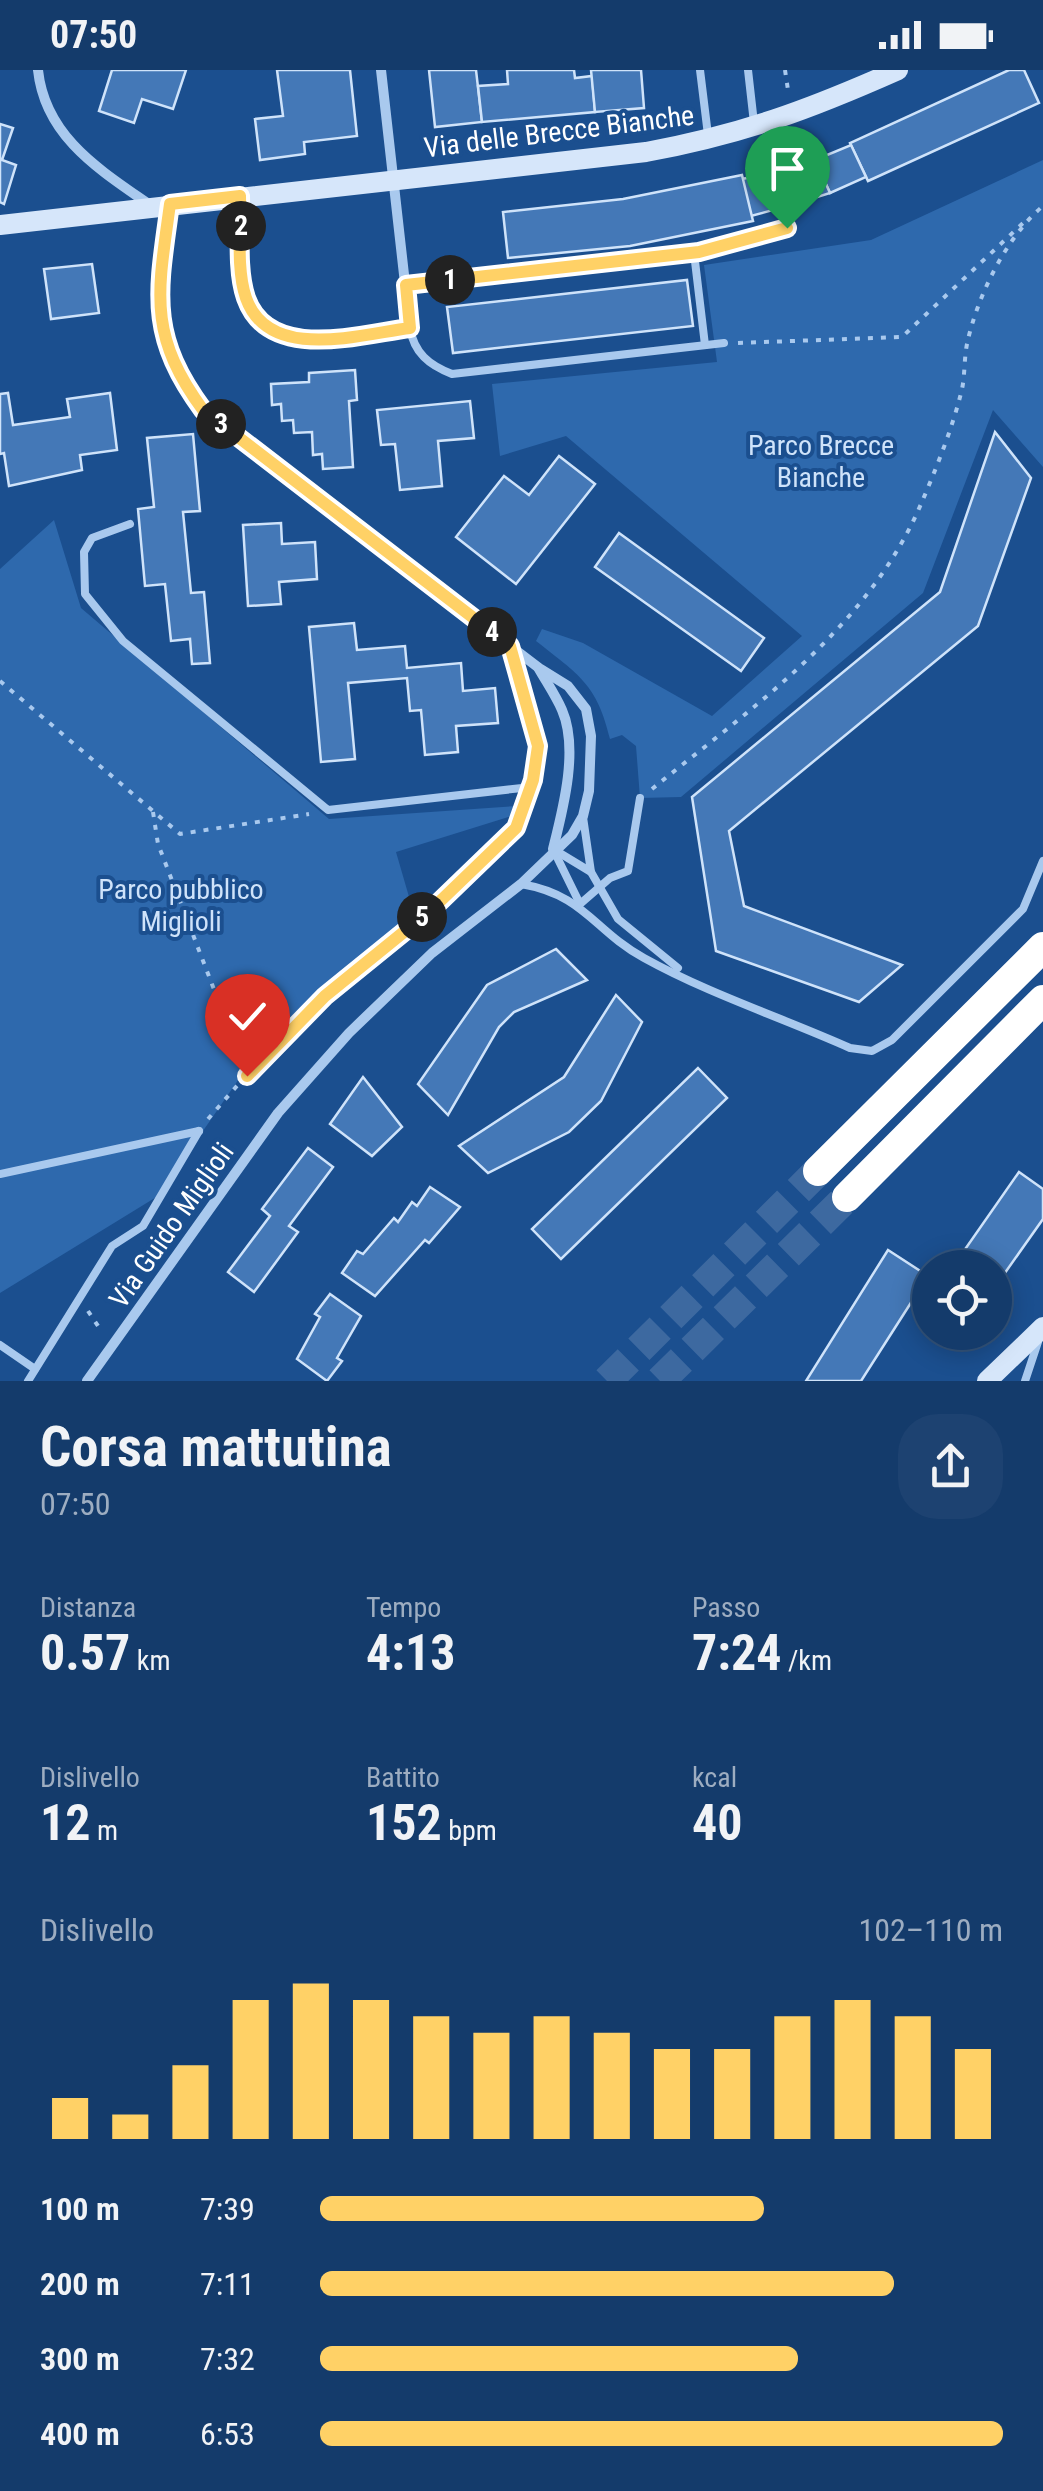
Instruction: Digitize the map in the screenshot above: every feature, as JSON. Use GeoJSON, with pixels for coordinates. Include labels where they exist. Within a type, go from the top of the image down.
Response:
{"type":"FeatureCollection","features":[{"type":"Feature","properties":{"kind":"highway"},"geometry":{"type":"LineString","coordinates":[[818,1171],[1043,947]]}},
{"type":"Feature","properties":{"kind":"highway"},"geometry":{"type":"LineString","coordinates":[[847,1197],[1043,1000]]}},
{"type":"Feature","properties":{"kind":"street"},"geometry":{"type":"LineString","coordinates":[[38,70],[58,128],[84,158],[160,204],[160,329],[177,375],[203,410],[539,668],[568,686],[586,709],[591,736],[583,816]]}},
{"type":"Feature","properties":{"kind":"street","name":"Via delle Brecce Bianche"},"geometry":{"type":"LineString","coordinates":[[381,70],[394,179]]}},
{"type":"Feature","properties":{"kind":"street","name":"Via delle Brecce Bianche"},"geometry":{"type":"LineString","coordinates":[[0,225],[646,152],[708,141],[792,117],[898,70]]}},
{"type":"Feature","properties":{"kind":"street"},"geometry":{"type":"LineString","coordinates":[[240,196],[246,297],[269,328],[300,339],[410,328],[394,179]]}},
{"type":"Feature","properties":{"kind":"street"},"geometry":{"type":"LineString","coordinates":[[539,668],[564,713],[568,739],[563,808],[553,849]]}},
{"type":"Feature","properties":{"kind":"street","name":"Via Guido Miglioli"},"geometry":{"type":"LineString","coordinates":[[87,1381],[278,1113],[350,1033],[432,952],[521,884],[572,834],[583,816]]}},
{"type":"Feature","properties":{"kind":"street"},"geometry":{"type":"LineString","coordinates":[[987,1381],[1043,1327]]}},
{"type":"Feature","properties":{"kind":"lane"},"geometry":{"type":"LineString","coordinates":[[700,70],[708,141]]}},
{"type":"Feature","properties":{"kind":"lane"},"geometry":{"type":"LineString","coordinates":[[748,70],[755,128]]}},
{"type":"Feature","properties":{"kind":"lane"},"geometry":{"type":"LineString","coordinates":[[406,285],[694,253],[787,228]]}},
{"type":"Feature","properties":{"kind":"lane"},"geometry":{"type":"LineString","coordinates":[[694,253],[705,346]]}},
{"type":"Feature","properties":{"kind":"lane"},"geometry":{"type":"LineString","coordinates":[[410,328],[413,344],[424,358],[452,374],[724,343]]}},
{"type":"Feature","properties":{"kind":"lane"},"geometry":{"type":"LineString","coordinates":[[130,524],[92,538],[84,552],[85,594],[124,641],[328,810],[522,788],[533,780],[538,746],[510,646]]}},
{"type":"Feature","properties":{"kind":"lane"},"geometry":{"type":"LineString","coordinates":[[580,904],[598,887],[628,872],[640,798]]}},
{"type":"Feature","properties":{"kind":"lane"},"geometry":{"type":"LineString","coordinates":[[583,816],[591,872],[618,920],[645,946],[694,979]]}},
{"type":"Feature","properties":{"kind":"lane"},"geometry":{"type":"LineString","coordinates":[[553,849],[591,872]]}},
{"type":"Feature","properties":{"kind":"lane"},"geometry":{"type":"LineString","coordinates":[[553,849],[580,904],[606,933],[644,958],[850,1048],[872,1051],[892,1040],[1023,909],[1043,861]]}},
{"type":"Feature","properties":{"kind":"lane"},"geometry":{"type":"LineString","coordinates":[[521,884],[552,889],[580,904]]}},
{"type":"Feature","properties":{"kind":"lane"},"geometry":{"type":"LineString","coordinates":[[0,1174],[199,1131]]}},
{"type":"Feature","properties":{"kind":"lane"},"geometry":{"type":"LineString","coordinates":[[28,1381],[112,1246],[143,1226],[199,1131]]}},
{"type":"Feature","properties":{"kind":"lane"},"geometry":{"type":"LineString","coordinates":[[1026,1381],[1043,1327]]}},
{"type":"Feature","properties":{"kind":"lane"},"geometry":{"type":"LineString","coordinates":[[0,1345],[35,1369]]}},
{"type":"Feature","properties":{"kind":"path"},"geometry":{"type":"LineString","coordinates":[[724,343],[902,337],[1043,206]]}},
{"type":"Feature","properties":{"kind":"path"},"geometry":{"type":"LineString","coordinates":[[640,798],[833,638],[872,590],[920,505],[962,390],[967,343],[984,294],[1030,216]]}},
{"type":"Feature","properties":{"kind":"path"},"geometry":{"type":"LineString","coordinates":[[0,681],[180,834],[328,810]]}},
{"type":"Feature","properties":{"kind":"path"},"geometry":{"type":"LineString","coordinates":[[199,1131],[325,996],[431,910],[516,828],[533,780]]}},
{"type":"Feature","properties":{"kind":"path"},"geometry":{"type":"LineString","coordinates":[[154,812],[158,844],[247,1076]]}},
{"type":"Feature","properties":{"kind":"path"},"geometry":{"type":"LineString","coordinates":[[79,1294],[96,1325],[114,1344]]}},
{"type":"Feature","properties":{"kind":"green space","name":"Parco Brecce Bianche"},"geometry":{"type":"Polygon","coordinates":[[[1043,160],[1043,467],[993,410],[923,593],[681,797],[640,798],[636,746],[622,735],[610,739],[599,705],[584,682],[536,641],[542,629],[583,643],[712,716],[802,636],[566,436],[500,456],[492,384],[717,362],[704,265],[871,240],[1043,160]]]}},
{"type":"Feature","properties":{"kind":"green space","name":"Parco pubblico Miglioli"},"geometry":{"type":"Polygon","coordinates":[[[54,520],[81,608],[329,819],[517,806],[512,816],[396,852],[414,914],[331,980],[243,1073],[158,1196],[0,1293],[0,569],[54,520]]]}},
{"type":"Feature","properties":{"kind":"building"},"geometry":{"type":"Polygon","coordinates":[[[112,70],[186,70],[173,109],[142,99],[134,123],[99,111],[112,70]]]}},
{"type":"Feature","properties":{"kind":"building"},"geometry":{"type":"Polygon","coordinates":[[[277,70],[350,70],[357,136],[304,142],[305,154],[260,160],[255,119],[283,116],[277,70]]]}},
{"type":"Feature","properties":{"kind":"building"},"geometry":{"type":"Polygon","coordinates":[[[429,70],[476,70],[482,122],[435,127],[429,70]]]}},
{"type":"Feature","properties":{"kind":"building"},"geometry":{"type":"Polygon","coordinates":[[[507,70],[574,70],[575,78],[592,76],[595,112],[482,122],[478,86],[508,84],[507,70]]]}},
{"type":"Feature","properties":{"kind":"building"},"geometry":{"type":"Polygon","coordinates":[[[591,70],[641,70],[644,108],[595,112],[591,70]]]}},
{"type":"Feature","properties":{"kind":"building"},"geometry":{"type":"Polygon","coordinates":[[[1009,70],[1024,70],[1039,103],[868,181],[850,143],[1009,70]]]}},
{"type":"Feature","properties":{"kind":"building"},"geometry":{"type":"Polygon","coordinates":[[[0,124],[13,128],[2,160],[16,165],[4,204],[0,202],[0,124]]]}},
{"type":"Feature","properties":{"kind":"building"},"geometry":{"type":"Polygon","coordinates":[[[851,145],[866,177],[830,193],[815,160],[851,145]]]}},
{"type":"Feature","properties":{"kind":"building"},"geometry":{"type":"Polygon","coordinates":[[[815,160],[830,193],[795,204],[783,170],[815,160]]]}},
{"type":"Feature","properties":{"kind":"building"},"geometry":{"type":"Polygon","coordinates":[[[783,170],[795,204],[751,216],[742,179],[783,170]]]}},
{"type":"Feature","properties":{"kind":"building"},"geometry":{"type":"Polygon","coordinates":[[[742,175],[753,221],[630,246],[508,258],[503,212],[623,199],[742,175]]]}},
{"type":"Feature","properties":{"kind":"building"},"geometry":{"type":"Polygon","coordinates":[[[92,264],[99,313],[51,319],[44,269],[92,264]]]}},
{"type":"Feature","properties":{"kind":"building"},"geometry":{"type":"Polygon","coordinates":[[[687,280],[693,326],[453,353],[447,307],[687,280]]]}},
{"type":"Feature","properties":{"kind":"building"},"geometry":{"type":"Polygon","coordinates":[[[355,370],[357,400],[349,401],[353,467],[323,469],[322,454],[313,455],[312,432],[294,433],[293,420],[282,421],[281,404],[272,405],[271,384],[309,382],[309,373],[355,370]]]}},
{"type":"Feature","properties":{"kind":"building"},"geometry":{"type":"Polygon","coordinates":[[[8,393],[13,425],[70,417],[67,399],[110,393],[117,450],[80,455],[82,470],[9,486],[4,453],[0,454],[0,394],[8,393]]]}},
{"type":"Feature","properties":{"kind":"building"},"geometry":{"type":"Polygon","coordinates":[[[470,401],[474,438],[438,441],[442,486],[400,490],[395,444],[381,445],[377,410],[470,401]]]}},
{"type":"Feature","properties":{"kind":"building"},"geometry":{"type":"Polygon","coordinates":[[[995,432],[1031,478],[978,626],[729,831],[744,906],[902,965],[859,1002],[716,951],[692,797],[940,592],[995,432]]]}},
{"type":"Feature","properties":{"kind":"building"},"geometry":{"type":"Polygon","coordinates":[[[193,434],[200,511],[183,512],[191,593],[204,592],[210,663],[192,664],[190,639],[171,641],[165,584],[145,586],[138,509],[154,507],[147,438],[193,434]]]}},
{"type":"Feature","properties":{"kind":"building"},"geometry":{"type":"Polygon","coordinates":[[[559,456],[595,484],[516,584],[456,537],[504,476],[529,495],[559,456]]]}},
{"type":"Feature","properties":{"kind":"building"},"geometry":{"type":"Polygon","coordinates":[[[281,523],[282,544],[315,542],[317,579],[279,582],[281,604],[248,606],[243,525],[281,523]]]}},
{"type":"Feature","properties":{"kind":"building"},"geometry":{"type":"Polygon","coordinates":[[[619,533],[764,638],[741,671],[595,567],[619,533]]]}},
{"type":"Feature","properties":{"kind":"building"},"geometry":{"type":"Polygon","coordinates":[[[354,623],[357,650],[405,646],[407,668],[461,663],[463,691],[495,688],[498,723],[456,726],[458,752],[425,755],[421,710],[410,711],[407,678],[348,683],[355,759],[321,762],[309,627],[354,623]]]}},
{"type":"Feature","properties":{"kind":"building"},"geometry":{"type":"Polygon","coordinates":[[[556,949],[587,980],[514,1012],[499,1027],[448,1115],[418,1084],[487,985],[556,949]]]}},
{"type":"Feature","properties":{"kind":"building"},"geometry":{"type":"Polygon","coordinates":[[[616,995],[642,1022],[601,1101],[569,1132],[488,1173],[459,1146],[564,1077],[616,995]]]}},
{"type":"Feature","properties":{"kind":"building"},"geometry":{"type":"Polygon","coordinates":[[[698,1068],[727,1098],[561,1259],[532,1229],[698,1068]]]}},
{"type":"Feature","properties":{"kind":"building"},"geometry":{"type":"Polygon","coordinates":[[[363,1077],[402,1127],[372,1156],[330,1124],[363,1077]]]}},
{"type":"Feature","properties":{"kind":"building"},"geometry":{"type":"Polygon","coordinates":[[[308,1148],[333,1167],[289,1226],[298,1232],[254,1292],[228,1272],[270,1216],[262,1209],[308,1148]]]}},
{"type":"Feature","properties":{"kind":"building"},"geometry":{"type":"Polygon","coordinates":[[[1019,1172],[1043,1189],[1043,1219],[1012,1263],[1012,1250],[965,1250],[1019,1172]]]}},
{"type":"Feature","properties":{"kind":"building"},"geometry":{"type":"Polygon","coordinates":[[[430,1187],[460,1207],[375,1296],[342,1273],[357,1251],[363,1254],[394,1218],[398,1222],[412,1202],[417,1206],[430,1187]]]}},
{"type":"Feature","properties":{"kind":"building"},"geometry":{"type":"Polygon","coordinates":[[[888,1250],[912,1266],[912,1301],[861,1381],[806,1381],[888,1250]]]}},
{"type":"Feature","properties":{"kind":"building"},"geometry":{"type":"Polygon","coordinates":[[[330,1294],[361,1316],[337,1358],[342,1361],[327,1381],[297,1359],[320,1317],[315,1314],[330,1294]]]}},
{"type":"Feature","properties":{"kind":"tunnel"},"geometry":{"type":"LineString","coordinates":[[607,1381],[818,1171]]}},
{"type":"Feature","properties":{"kind":"tunnel"},"geometry":{"type":"LineString","coordinates":[[660,1381],[847,1197]]}},
{"type":"Feature","properties":{"kind":"route"},"geometry":{"type":"LineString","coordinates":[[247,1076],[270,1048],[325,996],[431,910],[466,872],[516,828],[533,780],[538,746],[510,646],[203,410],[177,375],[160,329],[160,276],[170,204],[240,196],[246,297],[254,313],[269,328],[300,339],[410,328],[406,285],[699,252],[787,228]]}}]}
